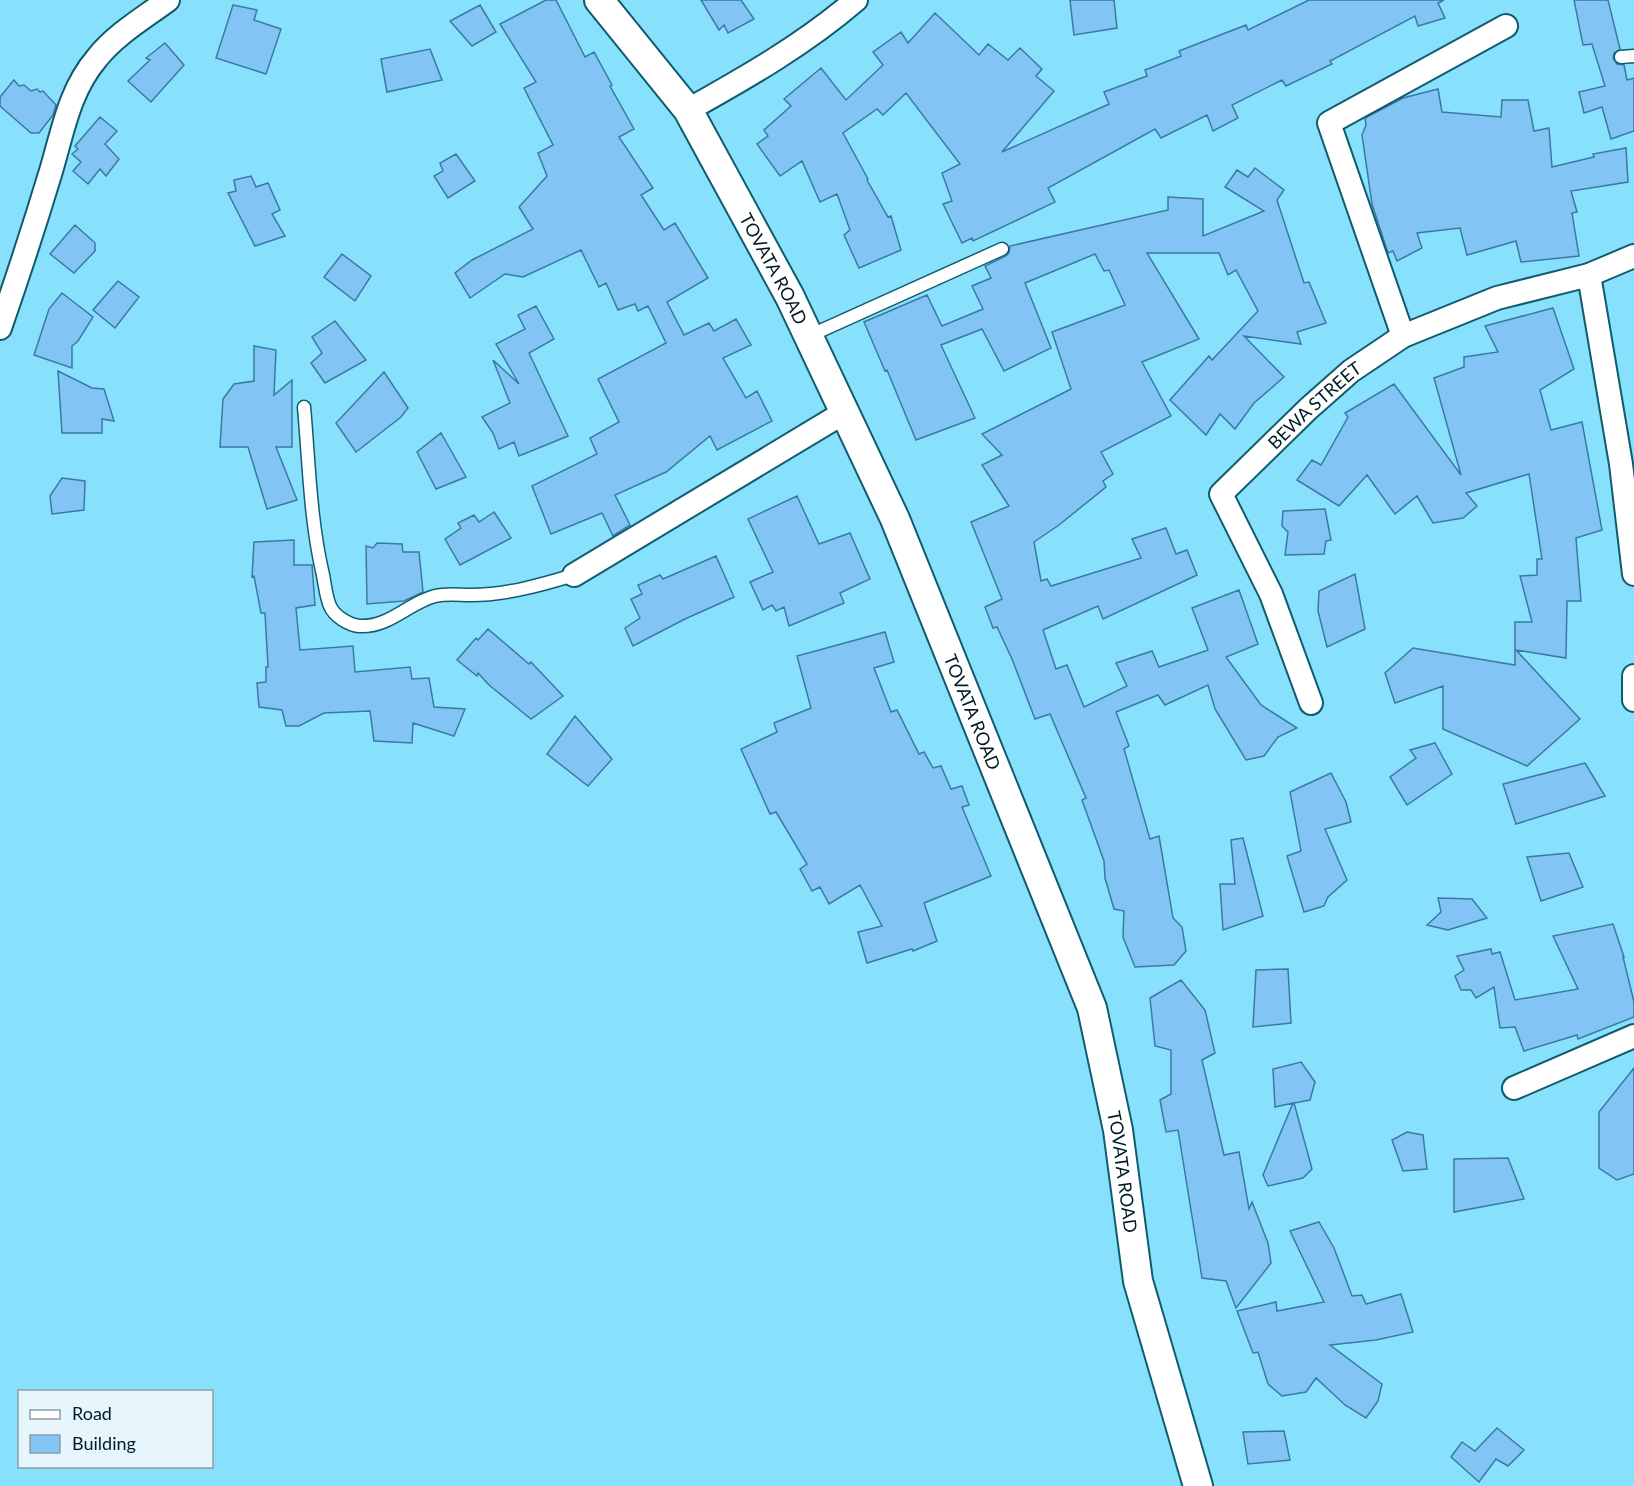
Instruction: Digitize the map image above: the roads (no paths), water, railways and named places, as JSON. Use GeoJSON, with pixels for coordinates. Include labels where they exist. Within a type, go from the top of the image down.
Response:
{"type":"FeatureCollection","features":[{"type":"Feature","properties":{"kind":"street"},"geometry":{"type":"LineString","coordinates":[[0,328],[51,170],[68,108],[76,91],[97,58],[112,42],[168,0]]}},
{"type":"Feature","properties":{"kind":"street","name":"TOVATA ROAD"},"geometry":{"type":"LineString","coordinates":[[598,0],[688,110],[790,297],[895,519],[1092,1008],[1118,1130],[1138,1281],[1198,1486]]}},
{"type":"Feature","properties":{"kind":"street"},"geometry":{"type":"LineString","coordinates":[[688,110],[763,67],[826,25],[856,0]]}},
{"type":"Feature","properties":{"kind":"street"},"geometry":{"type":"LineString","coordinates":[[1403,336],[1329,123],[1506,26]]}},
{"type":"Feature","properties":{"kind":"street","name":"BEWA STREET"},"geometry":{"type":"LineString","coordinates":[[1311,704],[1271,594],[1221,494],[1308,409],[1351,371],[1403,336],[1497,298],[1589,274],[1634,256]]}},
{"type":"Feature","properties":{"kind":"street"},"geometry":{"type":"LineString","coordinates":[[1589,274],[1621,464],[1634,574]]}},
{"type":"Feature","properties":{"kind":"street"},"geometry":{"type":"LineString","coordinates":[[574,575],[845,412]]}},
{"type":"Feature","properties":{"kind":"street"},"geometry":{"type":"LineString","coordinates":[[1634,676],[1634,700]]}},
{"type":"Feature","properties":{"kind":"street"},"geometry":{"type":"LineString","coordinates":[[1514,1088],[1634,1036]]}},
{"type":"Feature","properties":{"kind":"lane"},"geometry":{"type":"LineString","coordinates":[[809,336],[1002,249]]}},
{"type":"Feature","properties":{"kind":"lane"},"geometry":{"type":"LineString","coordinates":[[304,406],[317,551],[330,606],[339,617],[358,626],[378,624],[393,618],[420,601],[436,596],[471,595],[533,588],[574,575]]}}]}
